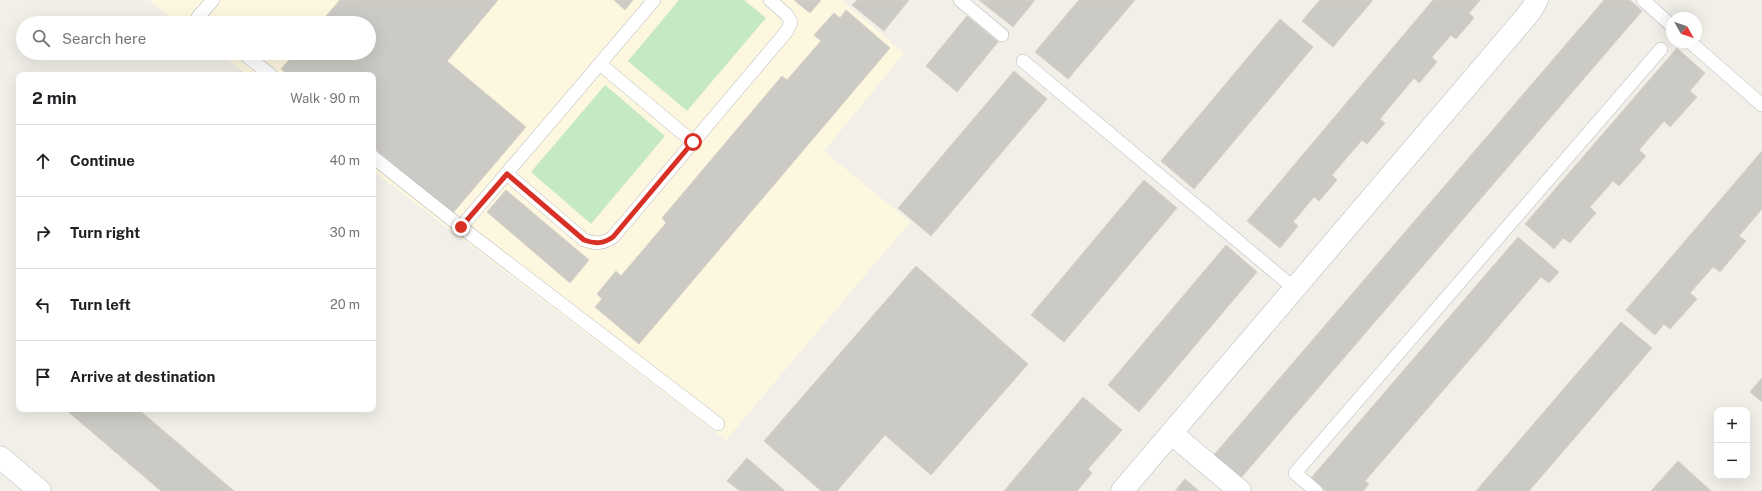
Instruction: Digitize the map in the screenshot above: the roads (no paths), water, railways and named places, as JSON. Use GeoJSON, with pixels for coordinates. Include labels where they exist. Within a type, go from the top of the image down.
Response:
{"type":"FeatureCollection","features":[{"type":"Feature","properties":{"kind":"street"},"geometry":{"type":"LineString","coordinates":[[1122,491],[1530,12],[1537,0]]}},
{"type":"Feature","properties":{"kind":"street"},"geometry":{"type":"LineString","coordinates":[[1171,432],[1240,491]]}},
{"type":"Feature","properties":{"kind":"street"},"geometry":{"type":"LineString","coordinates":[[0,457],[40,491]]}},
{"type":"Feature","properties":{"kind":"lane"},"geometry":{"type":"LineString","coordinates":[[199,16],[213,0]]}},
{"type":"Feature","properties":{"kind":"lane"},"geometry":{"type":"LineString","coordinates":[[461,227],[654,0]]}},
{"type":"Feature","properties":{"kind":"lane"},"geometry":{"type":"LineString","coordinates":[[507,174],[584,240],[593,244],[605,242],[613,237],[787,31],[791,22],[787,15],[770,0]]}},
{"type":"Feature","properties":{"kind":"lane"},"geometry":{"type":"LineString","coordinates":[[960,0],[1002,35]]}},
{"type":"Feature","properties":{"kind":"lane"},"geometry":{"type":"LineString","coordinates":[[1642,0],[1666,21]]}},
{"type":"Feature","properties":{"kind":"lane"},"geometry":{"type":"LineString","coordinates":[[1697,48],[1762,105]]}},
{"type":"Feature","properties":{"kind":"lane"},"geometry":{"type":"LineString","coordinates":[[1316,491],[1295,473],[1661,49]]}},
{"type":"Feature","properties":{"kind":"lane"},"geometry":{"type":"LineString","coordinates":[[252,60],[267,72]]}},
{"type":"Feature","properties":{"kind":"lane"},"geometry":{"type":"LineString","coordinates":[[1023,61],[1294,288]]}},
{"type":"Feature","properties":{"kind":"lane"},"geometry":{"type":"LineString","coordinates":[[600,64],[693,142]]}},
{"type":"Feature","properties":{"kind":"lane"},"geometry":{"type":"LineString","coordinates":[[376,159],[461,227],[718,424]]}}]}
